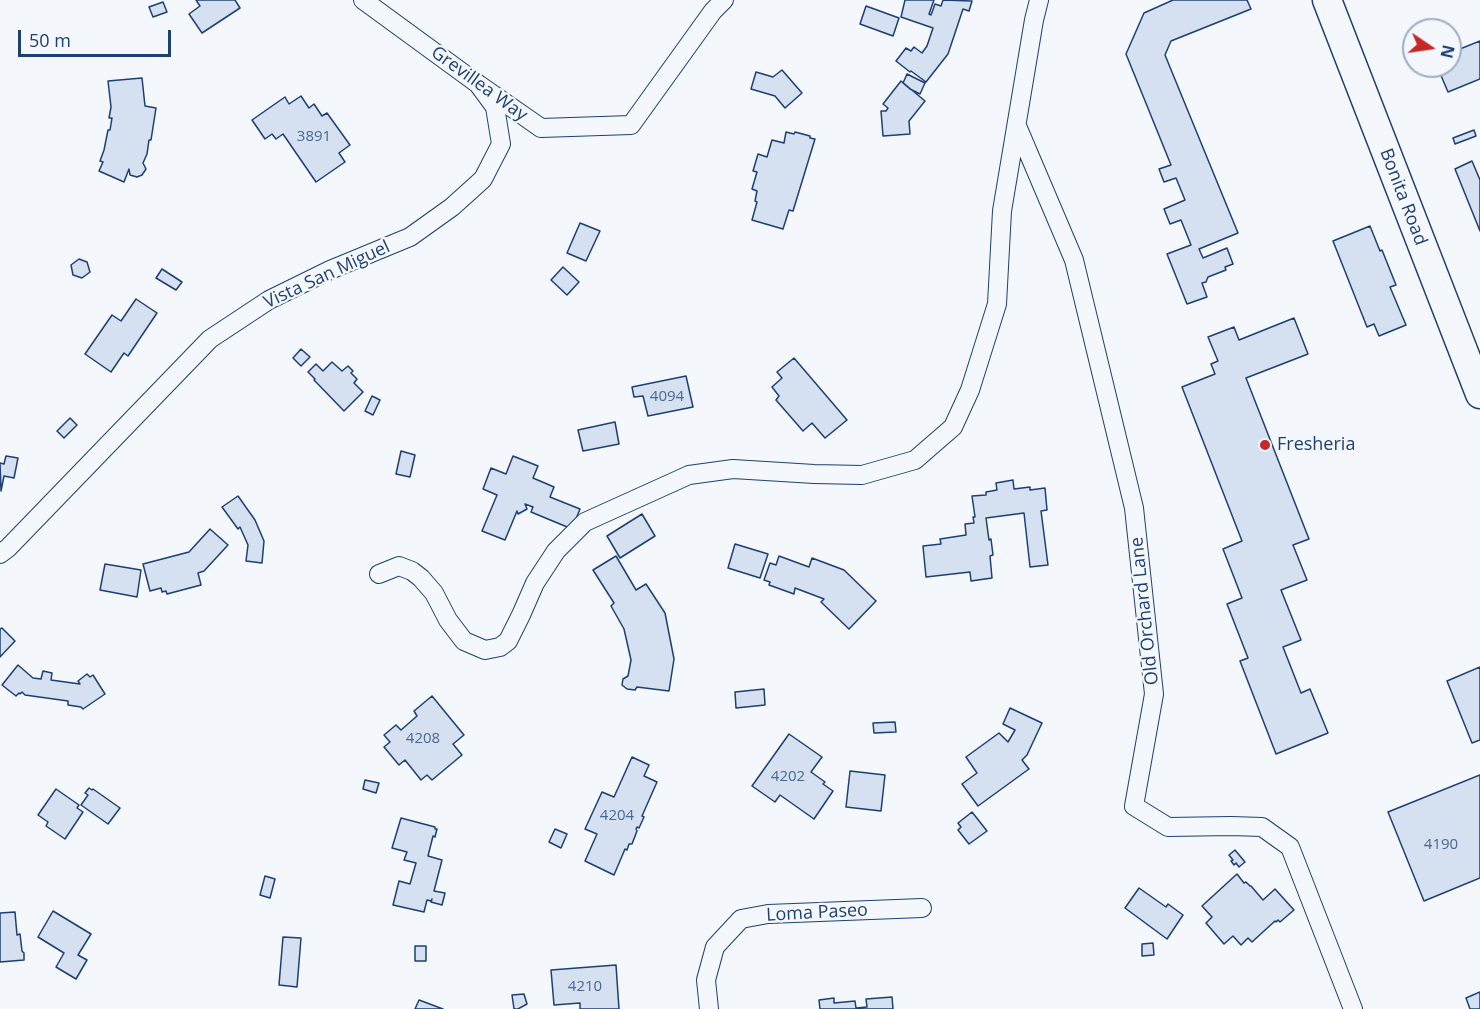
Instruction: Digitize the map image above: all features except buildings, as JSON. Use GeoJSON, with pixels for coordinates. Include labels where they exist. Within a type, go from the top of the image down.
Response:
{"type":"FeatureCollection","features":[{"type":"Feature","properties":{"kind":"main road","name":"Bonita Road"},"geometry":{"type":"LineString","coordinates":[[1327,0],[1480,394]]}},
{"type":"Feature","properties":{"kind":"street","name":"Grevillea Way"},"geometry":{"type":"LineString","coordinates":[[363,0],[541,128],[631,125],[713,11],[724,0]]}},
{"type":"Feature","properties":{"kind":"street"},"geometry":{"type":"LineString","coordinates":[[379,574],[399,566],[412,571],[434,593],[448,620],[465,641],[485,650],[500,647],[508,641],[536,583],[556,551],[585,522],[689,475],[733,469],[862,475],[915,460],[953,426],[970,390],[997,304],[1002,211],[1039,0]]}},
{"type":"Feature","properties":{"kind":"street","name":"Vista San Miguel"},"geometry":{"type":"LineString","coordinates":[[0,554],[210,339],[269,300],[330,270],[410,237],[452,207],[483,179],[501,144],[495,107],[478,84]]}},
{"type":"Feature","properties":{"kind":"street","name":"Old Orchard Lane"},"geometry":{"type":"LineString","coordinates":[[1017,126],[1074,260],[1134,508],[1154,694],[1134,806],[1168,827],[1262,826],[1290,847],[1353,1009]]}},
{"type":"Feature","properties":{"kind":"street","name":"Loma Paseo"},"geometry":{"type":"LineString","coordinates":[[709,1009],[706,980],[715,947],[741,919],[768,914],[922,908]]}},
{"type":"Feature","properties":{"kind":"place","name":"Fresheria"},"geometry":{"type":"Point","coordinates":[1265,445]}}]}
